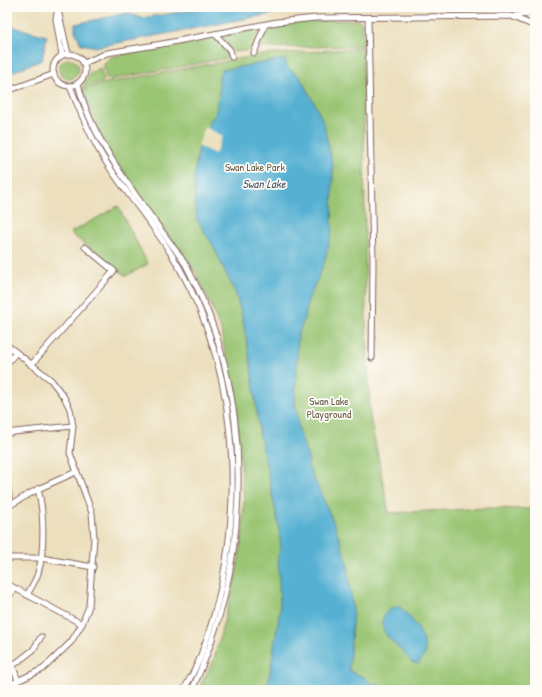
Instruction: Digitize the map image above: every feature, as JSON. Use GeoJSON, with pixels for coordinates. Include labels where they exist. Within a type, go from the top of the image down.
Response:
{"type":"FeatureCollection","features":[{"type":"Feature","properties":{"kind":"street"},"geometry":{"type":"LineString","coordinates":[[48,7],[58,7]]}},
{"type":"Feature","properties":{"kind":"street"},"geometry":{"type":"LineString","coordinates":[[58,7],[68,54]]}},
{"type":"Feature","properties":{"kind":"street"},"geometry":{"type":"LineString","coordinates":[[58,7],[56,19],[62,55]]}},
{"type":"Feature","properties":{"kind":"street"},"geometry":{"type":"LineString","coordinates":[[84,63],[107,53],[264,25],[316,18],[357,16],[368,18],[511,16],[526,14],[535,9]]}},
{"type":"Feature","properties":{"kind":"street"},"geometry":{"type":"LineString","coordinates":[[511,16],[535,26]]}},
{"type":"Feature","properties":{"kind":"street"},"geometry":{"type":"LineString","coordinates":[[368,18],[373,263],[372,358]]}},
{"type":"Feature","properties":{"kind":"street"},"geometry":{"type":"LineString","coordinates":[[254,53],[264,25]]}},
{"type":"Feature","properties":{"kind":"street"},"geometry":{"type":"LineString","coordinates":[[215,34],[230,50],[232,57]]}},
{"type":"Feature","properties":{"kind":"street"},"geometry":{"type":"LineString","coordinates":[[68,54],[79,57],[84,63],[84,76],[78,83],[70,86],[60,83],[54,74],[56,61],[62,55],[68,54]]}},
{"type":"Feature","properties":{"kind":"street"},"geometry":{"type":"LineString","coordinates":[[7,91],[54,74]]}},
{"type":"Feature","properties":{"kind":"street"},"geometry":{"type":"LineString","coordinates":[[78,83],[102,150]]}},
{"type":"Feature","properties":{"kind":"street"},"geometry":{"type":"LineString","coordinates":[[70,86],[102,150],[186,265],[208,311],[224,360],[231,396],[234,452],[235,541],[207,657],[192,690]]}},
{"type":"Feature","properties":{"kind":"street"},"geometry":{"type":"LineString","coordinates":[[157,227],[179,266],[202,314],[218,361],[234,452]]}},
{"type":"Feature","properties":{"kind":"street"},"geometry":{"type":"LineString","coordinates":[[32,365],[114,270],[85,247]]}},
{"type":"Feature","properties":{"kind":"street"},"geometry":{"type":"LineString","coordinates":[[202,314],[208,311]]}},
{"type":"Feature","properties":{"kind":"street"},"geometry":{"type":"LineString","coordinates":[[7,345],[51,380],[64,397],[70,409],[73,426],[70,454],[92,513],[94,538],[89,606],[82,624],[71,642],[43,669],[7,686]]}},
{"type":"Feature","properties":{"kind":"street"},"geometry":{"type":"LineString","coordinates":[[7,363],[16,353]]}},
{"type":"Feature","properties":{"kind":"street"},"geometry":{"type":"LineString","coordinates":[[7,434],[73,426]]}},
{"type":"Feature","properties":{"kind":"street"},"geometry":{"type":"LineString","coordinates":[[7,480],[8,506],[38,489],[76,472]]}},
{"type":"Feature","properties":{"kind":"street"},"geometry":{"type":"LineString","coordinates":[[27,595],[38,573],[41,558],[43,506],[38,489]]}},
{"type":"Feature","properties":{"kind":"street"},"geometry":{"type":"LineString","coordinates":[[7,558],[41,558],[93,567]]}},
{"type":"Feature","properties":{"kind":"street"},"geometry":{"type":"LineString","coordinates":[[7,584],[82,624]]}},
{"type":"Feature","properties":{"kind":"street"},"geometry":{"type":"LineString","coordinates":[[7,598],[15,589]]}},
{"type":"Feature","properties":{"kind":"street"},"geometry":{"type":"LineString","coordinates":[[184,690],[201,656],[221,598]]}},
{"type":"Feature","properties":{"kind":"street"},"geometry":{"type":"LineString","coordinates":[[11,667],[34,650],[41,637]]}},
{"type":"Feature","properties":{"kind":"street"},"geometry":{"type":"LineString","coordinates":[[7,662],[18,680]]}},
{"type":"Feature","properties":{"kind":"street"},"geometry":{"type":"LineString","coordinates":[[191,677],[197,679]]}},
{"type":"Feature","properties":{"kind":"green space"},"geometry":{"type":"Polygon","coordinates":[[[359,20],[362,23],[363,46],[257,48],[267,26],[310,21],[359,20]]]}},
{"type":"Feature","properties":{"kind":"green space"},"geometry":{"type":"Polygon","coordinates":[[[260,28],[252,50],[234,52],[220,35],[260,28]]]}},
{"type":"Feature","properties":{"kind":"green space"},"geometry":{"type":"Polygon","coordinates":[[[212,36],[226,51],[228,58],[107,80],[104,65],[105,62],[111,57],[212,36]]]}},
{"type":"Feature","properties":{"kind":"green space","name":"Swan Lake Park"},"geometry":{"type":"Polygon","coordinates":[[[363,48],[366,317],[370,416],[389,513],[487,508],[535,509],[535,690],[198,690],[214,659],[236,576],[242,536],[244,501],[236,408],[221,330],[209,300],[194,270],[108,152],[82,90],[106,83],[259,55],[363,48]]]}},
{"type":"Feature","properties":{"kind":"green space"},"geometry":{"type":"Polygon","coordinates":[[[69,59],[76,62],[79,69],[76,76],[69,79],[62,76],[59,69],[62,62],[69,59]]]}},
{"type":"Feature","properties":{"kind":"green space"},"geometry":{"type":"Polygon","coordinates":[[[100,68],[104,79],[103,82],[82,88],[90,73],[100,68]]]}},
{"type":"Feature","properties":{"kind":"green space"},"geometry":{"type":"Polygon","coordinates":[[[118,206],[148,264],[126,276],[70,233],[118,206]]]}},
{"type":"Feature","properties":{"kind":"water"},"geometry":{"type":"Polygon","coordinates":[[[211,7],[271,7],[271,14],[96,47],[81,44],[75,31],[75,24],[127,13],[142,18],[211,7]]]}},
{"type":"Feature","properties":{"kind":"water"},"geometry":{"type":"Polygon","coordinates":[[[7,25],[47,36],[42,60],[7,74],[7,25]]]}},
{"type":"Feature","properties":{"kind":"water","name":"Swan Lake"},"geometry":{"type":"Polygon","coordinates":[[[285,59],[287,67],[300,77],[324,124],[333,167],[332,231],[324,264],[308,300],[306,313],[298,335],[295,401],[299,430],[309,461],[308,465],[336,528],[347,562],[353,611],[349,670],[355,674],[363,676],[369,682],[391,690],[267,690],[280,610],[278,556],[281,547],[278,523],[259,431],[251,366],[242,316],[235,292],[212,244],[197,220],[194,180],[198,151],[211,118],[214,118],[219,95],[219,76],[221,70],[285,59]]]}},
{"type":"Feature","properties":{"kind":"water"},"geometry":{"type":"Polygon","coordinates":[[[400,607],[414,622],[421,634],[425,647],[425,654],[418,664],[411,662],[386,634],[383,628],[383,621],[386,613],[393,608],[400,607]]]}},
{"type":"Feature","properties":{"kind":"pier"},"geometry":{"type":"Polygon","coordinates":[[[205,127],[223,136],[215,154],[198,146],[205,127]]]}},
{"type":"Feature","properties":{"kind":"park label","name":"Swan Lake Playground"},"geometry":{"type":"Point","coordinates":[329,407]}}]}
